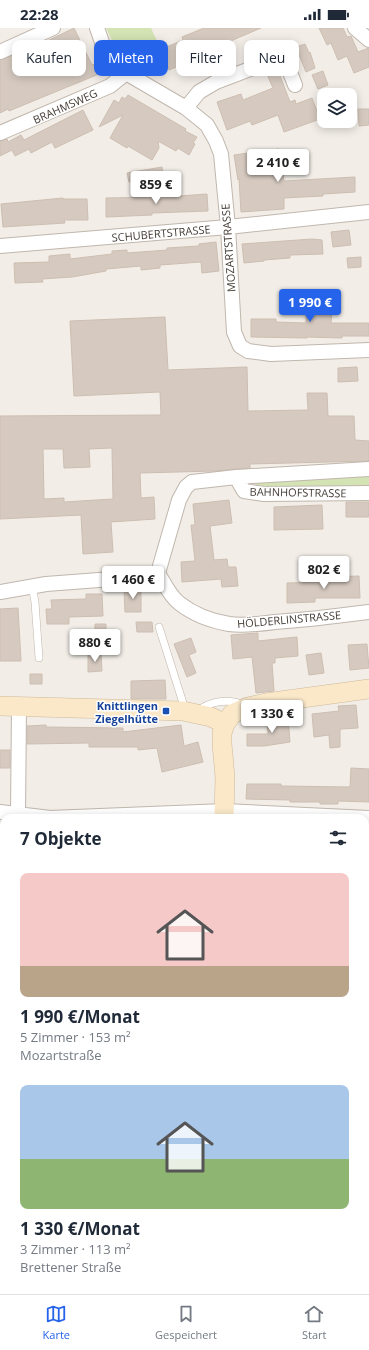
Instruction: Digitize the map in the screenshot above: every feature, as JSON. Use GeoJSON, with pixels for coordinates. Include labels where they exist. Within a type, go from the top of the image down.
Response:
{"type":"FeatureCollection","features":[{"type":"Feature","properties":{"kind":"street"},"geometry":{"type":"LineString","coordinates":[[1,49],[53,28]]}},
{"type":"Feature","properties":{"kind":"street","name":"MOZARTSTRASSE"},"geometry":{"type":"LineString","coordinates":[[97,28],[101,40]]}},
{"type":"Feature","properties":{"kind":"street"},"geometry":{"type":"LineString","coordinates":[[355,28],[369,40]]}},
{"type":"Feature","properties":{"kind":"street"},"geometry":{"type":"LineString","coordinates":[[186,108],[199,92],[210,86],[284,57],[295,85]]}},
{"type":"Feature","properties":{"kind":"street","name":"BRAHMSWEG"},"geometry":{"type":"LineString","coordinates":[[0,133],[110,86],[121,76]]}},
{"type":"Feature","properties":{"kind":"street","name":"MOZARTSTRASSE"},"geometry":{"type":"LineString","coordinates":[[133,76],[186,108],[207,125],[216,141],[221,154],[228,228],[234,332],[240,346],[248,351],[271,354],[369,350]]}},
{"type":"Feature","properties":{"kind":"street","name":"SCHUBERTSTRASSE"},"geometry":{"type":"LineString","coordinates":[[0,246],[228,228],[369,212]]}},
{"type":"Feature","properties":{"kind":"street","name":"BAHNHOFSTRASSE"},"geometry":{"type":"LineString","coordinates":[[158,573],[179,500],[186,487],[192,482],[236,477],[369,470]]}},
{"type":"Feature","properties":{"kind":"street","name":"BAHNHOFSTRASSE"},"geometry":{"type":"LineString","coordinates":[[236,477],[244,491],[264,494],[369,493]]}},
{"type":"Feature","properties":{"kind":"street"},"geometry":{"type":"LineString","coordinates":[[0,592],[32,586],[152,576],[158,573]]}},
{"type":"Feature","properties":{"kind":"street","name":"HÖLDERLINSTRASSE"},"geometry":{"type":"LineString","coordinates":[[158,573],[166,587],[178,602],[192,612],[212,620],[229,624],[245,625],[369,612]]}},
{"type":"Feature","properties":{"kind":"street"},"geometry":{"type":"LineString","coordinates":[[225,814],[225,777],[222,733],[225,724],[232,714],[248,707],[266,703],[369,689]]}},
{"type":"Feature","properties":{"kind":"street"},"geometry":{"type":"LineString","coordinates":[[0,706],[189,712],[211,717],[225,724]]}},
{"type":"Feature","properties":{"kind":"street"},"geometry":{"type":"LineString","coordinates":[[18,814],[19,707]]}},
{"type":"Feature","properties":{"kind":"street"},"geometry":{"type":"LineString","coordinates":[[0,812],[12,814]]}},
{"type":"Feature","properties":{"kind":"lane"},"geometry":{"type":"LineString","coordinates":[[32,586],[35,602],[39,658]]}},
{"type":"Feature","properties":{"kind":"lane"},"geometry":{"type":"LineString","coordinates":[[159,627],[183,703],[189,712],[216,702],[237,702],[248,707]]}},
{"type":"Feature","properties":{"kind":"green space"},"geometry":{"type":"Polygon","coordinates":[[[106,28],[151,28],[157,40],[112,40],[106,28]]]}},
{"type":"Feature","properties":{"kind":"green space"},"geometry":{"type":"Polygon","coordinates":[[[369,475],[369,489],[256,488],[255,482],[295,481],[369,475]]]}},
{"type":"Feature","properties":{"kind":"building"},"geometry":{"type":"Polygon","coordinates":[[[74,28],[80,40],[49,40],[74,28]]]}},
{"type":"Feature","properties":{"kind":"building"},"geometry":{"type":"Polygon","coordinates":[[[204,28],[261,28],[233,40],[183,40],[182,37],[204,28]]]}},
{"type":"Feature","properties":{"kind":"building"},"geometry":{"type":"Polygon","coordinates":[[[319,28],[343,28],[347,37],[351,36],[358,52],[369,48],[369,67],[354,73],[347,56],[338,60],[331,43],[327,45],[319,28]]]}},
{"type":"Feature","properties":{"kind":"building"},"geometry":{"type":"Polygon","coordinates":[[[176,43],[176,67],[169,70],[168,67],[168,47],[176,43]]]}},
{"type":"Feature","properties":{"kind":"building"},"geometry":{"type":"Polygon","coordinates":[[[305,44],[309,53],[310,52],[315,68],[306,72],[299,54],[299,46],[305,44]]]}},
{"type":"Feature","properties":{"kind":"building"},"geometry":{"type":"Polygon","coordinates":[[[86,53],[92,65],[94,64],[94,76],[9,111],[8,109],[0,113],[0,60],[12,55],[12,76],[86,76],[86,53]]]}},
{"type":"Feature","properties":{"kind":"building"},"geometry":{"type":"Polygon","coordinates":[[[323,71],[328,85],[318,88],[312,75],[323,71]]]}},
{"type":"Feature","properties":{"kind":"building"},"geometry":{"type":"Polygon","coordinates":[[[268,76],[280,76],[290,102],[295,100],[296,104],[312,98],[317,111],[317,120],[284,132],[278,115],[252,125],[250,121],[227,130],[217,102],[241,94],[243,100],[273,88],[268,76]]]}},
{"type":"Feature","properties":{"kind":"building"},"geometry":{"type":"Polygon","coordinates":[[[128,95],[197,137],[193,143],[195,144],[189,155],[178,148],[176,151],[158,141],[159,148],[152,160],[128,146],[127,148],[110,138],[123,115],[99,127],[114,100],[119,103],[122,97],[125,99],[128,95]]]}},
{"type":"Feature","properties":{"kind":"building"},"geometry":{"type":"Polygon","coordinates":[[[358,109],[369,109],[369,125],[359,126],[358,109]]]}},
{"type":"Feature","properties":{"kind":"building"},"geometry":{"type":"Polygon","coordinates":[[[83,110],[93,130],[55,148],[52,142],[31,153],[29,149],[15,156],[12,150],[0,156],[0,141],[7,139],[8,142],[21,135],[24,140],[83,110]]]}},
{"type":"Feature","properties":{"kind":"building"},"geometry":{"type":"Polygon","coordinates":[[[279,149],[284,181],[355,177],[355,192],[323,194],[323,196],[284,198],[284,209],[241,212],[239,179],[238,180],[234,155],[279,149]]]}},
{"type":"Feature","properties":{"kind":"building"},"geometry":{"type":"Polygon","coordinates":[[[162,167],[163,176],[129,182],[127,173],[162,167]]]}},
{"type":"Feature","properties":{"kind":"building"},"geometry":{"type":"Polygon","coordinates":[[[179,194],[179,196],[207,194],[208,211],[152,213],[152,215],[106,217],[106,198],[161,197],[161,195],[179,194]]]}},
{"type":"Feature","properties":{"kind":"building"},"geometry":{"type":"Polygon","coordinates":[[[63,198],[87,199],[88,220],[64,220],[65,223],[3,227],[1,204],[63,198]]]}},
{"type":"Feature","properties":{"kind":"building"},"geometry":{"type":"Polygon","coordinates":[[[349,230],[351,245],[333,247],[331,232],[349,230]]]}},
{"type":"Feature","properties":{"kind":"building"},"geometry":{"type":"Polygon","coordinates":[[[312,239],[322,240],[323,254],[290,255],[290,258],[244,263],[242,244],[312,239]]]}},
{"type":"Feature","properties":{"kind":"building"},"geometry":{"type":"Polygon","coordinates":[[[216,242],[219,271],[202,273],[201,262],[160,265],[160,268],[141,270],[141,266],[106,269],[106,271],[72,277],[42,279],[43,282],[15,283],[14,263],[49,262],[49,256],[70,254],[70,259],[112,254],[112,251],[127,250],[127,253],[167,250],[167,248],[199,246],[199,244],[216,242]]]}},
{"type":"Feature","properties":{"kind":"building"},"geometry":{"type":"Polygon","coordinates":[[[361,257],[361,267],[348,268],[347,258],[361,257]]]}},
{"type":"Feature","properties":{"kind":"building"},"geometry":{"type":"Polygon","coordinates":[[[307,292],[333,293],[331,323],[369,323],[369,336],[342,336],[342,338],[251,337],[251,319],[276,319],[276,322],[306,323],[307,292]]]}},
{"type":"Feature","properties":{"kind":"building"},"geometry":{"type":"Polygon","coordinates":[[[165,317],[168,370],[247,367],[248,411],[308,410],[307,393],[327,393],[328,416],[354,416],[355,440],[369,441],[369,461],[250,464],[250,468],[215,471],[140,473],[141,498],[154,497],[155,519],[111,522],[113,552],[83,554],[81,515],[0,519],[0,416],[161,415],[160,392],[74,396],[70,321],[165,317]],[[112,448],[89,449],[90,467],[64,468],[63,449],[43,449],[44,499],[64,498],[64,502],[113,499],[112,448]]]}},
{"type":"Feature","properties":{"kind":"building"},"geometry":{"type":"Polygon","coordinates":[[[357,367],[358,381],[338,382],[338,368],[357,367]]]}},
{"type":"Feature","properties":{"kind":"building"},"geometry":{"type":"Polygon","coordinates":[[[229,500],[232,523],[210,526],[214,560],[227,559],[228,567],[236,567],[238,586],[222,587],[221,579],[182,582],[181,562],[195,561],[191,525],[195,525],[193,504],[229,500]]]}},
{"type":"Feature","properties":{"kind":"building"},"geometry":{"type":"Polygon","coordinates":[[[346,502],[369,502],[369,517],[346,517],[346,502]]]}},
{"type":"Feature","properties":{"kind":"building"},"geometry":{"type":"Polygon","coordinates":[[[322,505],[323,529],[274,530],[274,507],[322,505]]]}},
{"type":"Feature","properties":{"kind":"building"},"geometry":{"type":"Polygon","coordinates":[[[359,576],[360,598],[315,598],[315,602],[287,603],[287,583],[329,582],[329,577],[359,576]]]}},
{"type":"Feature","properties":{"kind":"building"},"geometry":{"type":"Polygon","coordinates":[[[124,589],[141,589],[141,612],[125,612],[124,589]]]}},
{"type":"Feature","properties":{"kind":"building"},"geometry":{"type":"Polygon","coordinates":[[[86,594],[102,594],[103,616],[69,617],[69,624],[47,624],[46,609],[52,609],[51,600],[86,599],[86,594]]]}},
{"type":"Feature","properties":{"kind":"building"},"geometry":{"type":"Polygon","coordinates":[[[18,608],[21,661],[0,661],[0,609],[18,608]]]}},
{"type":"Feature","properties":{"kind":"building"},"geometry":{"type":"Polygon","coordinates":[[[136,622],[152,622],[153,632],[137,632],[136,622]]]}},
{"type":"Feature","properties":{"kind":"building"},"geometry":{"type":"Polygon","coordinates":[[[95,624],[106,624],[106,644],[95,644],[95,624]]]}},
{"type":"Feature","properties":{"kind":"building"},"geometry":{"type":"Polygon","coordinates":[[[258,633],[258,641],[297,637],[298,656],[275,658],[275,663],[272,663],[274,691],[256,693],[252,657],[233,659],[231,635],[258,633]]]}},
{"type":"Feature","properties":{"kind":"building"},"geometry":{"type":"Polygon","coordinates":[[[191,638],[196,652],[189,655],[196,673],[187,677],[174,644],[191,638]]]}},
{"type":"Feature","properties":{"kind":"building"},"geometry":{"type":"Polygon","coordinates":[[[367,644],[369,668],[350,670],[348,645],[367,644]]]}},
{"type":"Feature","properties":{"kind":"building"},"geometry":{"type":"Polygon","coordinates":[[[321,653],[324,673],[309,675],[306,655],[321,653]]]}},
{"type":"Feature","properties":{"kind":"building"},"geometry":{"type":"Polygon","coordinates":[[[88,654],[101,654],[102,671],[88,672],[88,654]]]}},
{"type":"Feature","properties":{"kind":"building"},"geometry":{"type":"Polygon","coordinates":[[[30,674],[42,674],[42,684],[30,684],[30,674]]]}},
{"type":"Feature","properties":{"kind":"building"},"geometry":{"type":"Polygon","coordinates":[[[165,680],[166,699],[131,699],[131,681],[165,680]]]}},
{"type":"Feature","properties":{"kind":"building"},"geometry":{"type":"Polygon","coordinates":[[[356,705],[358,728],[340,729],[340,747],[330,748],[329,735],[314,737],[312,714],[339,711],[338,706],[356,705]]]}},
{"type":"Feature","properties":{"kind":"building"},"geometry":{"type":"Polygon","coordinates":[[[288,717],[290,742],[264,746],[247,746],[247,734],[268,734],[267,720],[288,717]]]}},
{"type":"Feature","properties":{"kind":"building"},"geometry":{"type":"Polygon","coordinates":[[[46,725],[46,727],[123,728],[123,732],[181,725],[184,746],[198,742],[203,762],[162,772],[157,748],[138,750],[138,747],[89,747],[89,743],[27,744],[27,726],[46,725]]]}},
{"type":"Feature","properties":{"kind":"building"},"geometry":{"type":"Polygon","coordinates":[[[0,750],[10,750],[10,768],[0,768],[0,750]]]}},
{"type":"Feature","properties":{"kind":"building"},"geometry":{"type":"Polygon","coordinates":[[[351,768],[369,769],[369,802],[338,801],[338,804],[320,804],[320,802],[290,802],[290,800],[246,799],[247,784],[350,787],[351,768]]]}},
{"type":"Feature","properties":{"kind":"place","name":"Knittlingen Ziegelhütte"},"geometry":{"type":"Point","coordinates":[166,711]}}]}
